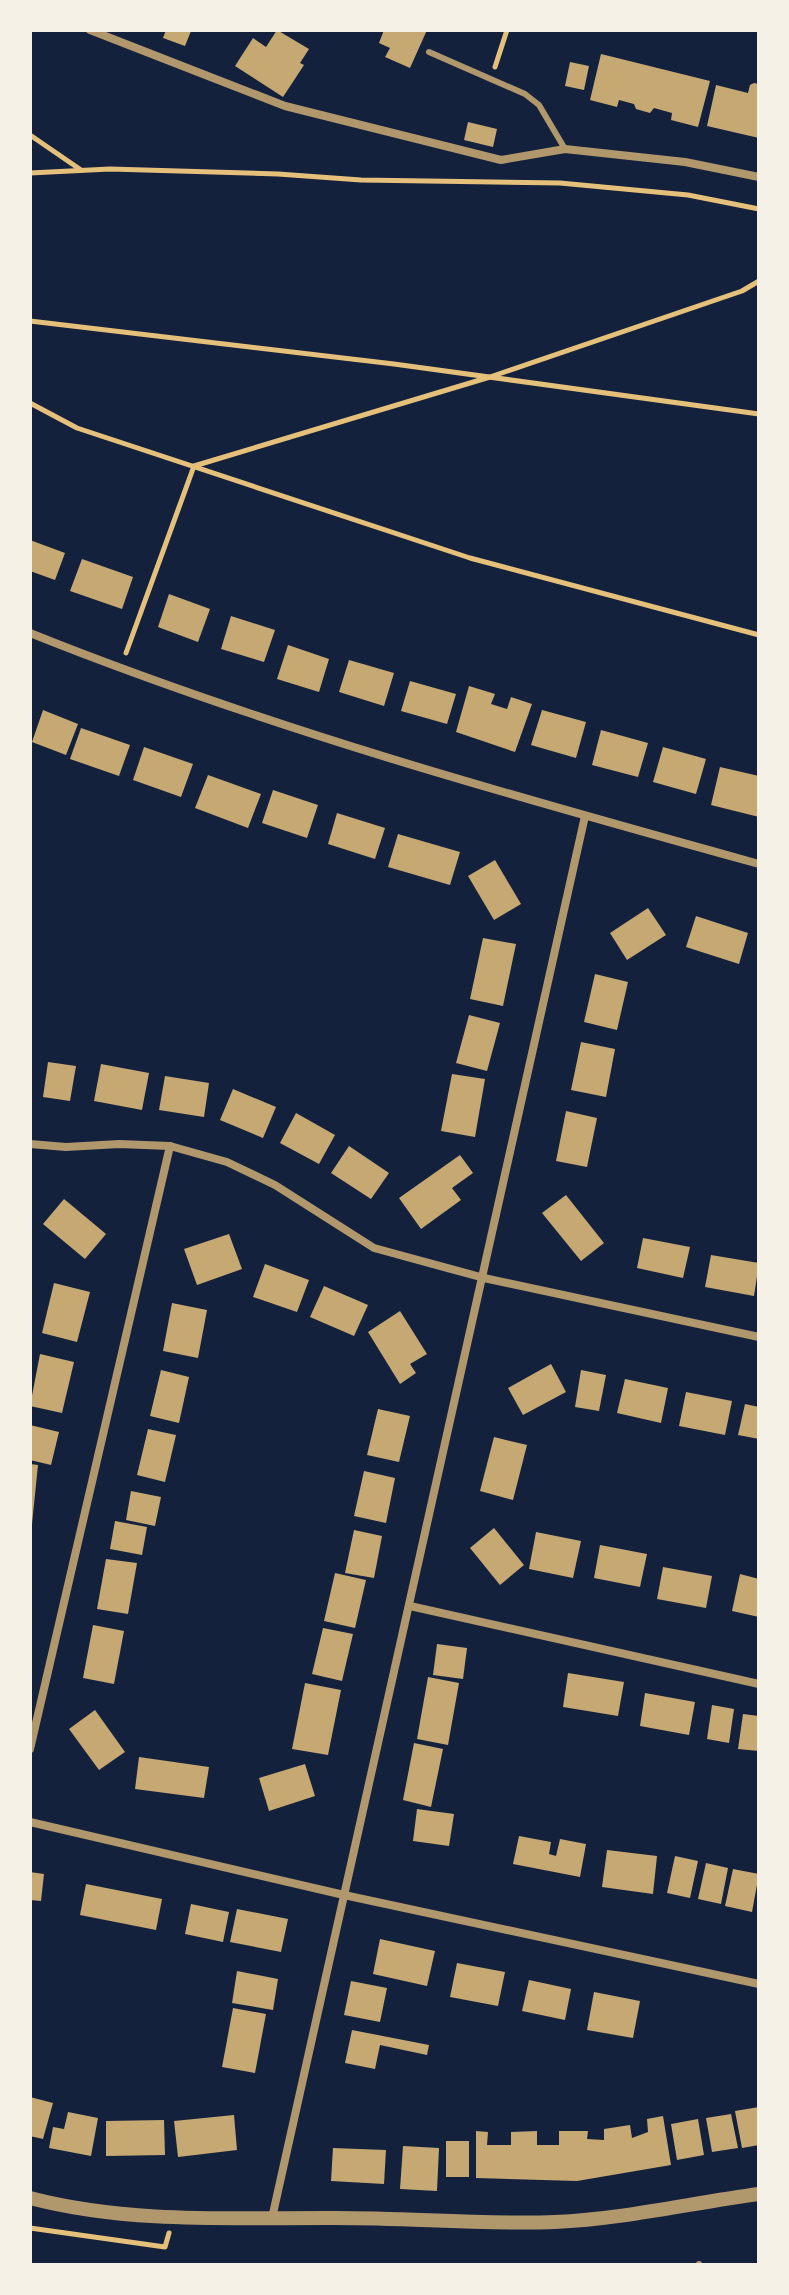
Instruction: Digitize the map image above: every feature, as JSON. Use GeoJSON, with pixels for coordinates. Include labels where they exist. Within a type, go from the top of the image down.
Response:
{"type":"FeatureCollection","features":[{"type":"Feature","properties":{"kind":"street"},"geometry":{"type":"LineString","coordinates":[[90,30],[285,106],[501,160],[565,149],[685,162],[759,177]]}},
{"type":"Feature","properties":{"kind":"street"},"geometry":{"type":"LineString","coordinates":[[30,633],[122,670],[305,731],[585,816],[759,864]]}},
{"type":"Feature","properties":{"kind":"street"},"geometry":{"type":"LineString","coordinates":[[272,2218],[585,816]]}},
{"type":"Feature","properties":{"kind":"street"},"geometry":{"type":"LineString","coordinates":[[30,1144],[66,1147],[119,1144],[170,1146],[227,1162],[275,1185],[374,1248],[484,1278],[759,1337]]}},
{"type":"Feature","properties":{"kind":"street"},"geometry":{"type":"LineString","coordinates":[[30,1749],[170,1146]]}},
{"type":"Feature","properties":{"kind":"street"},"geometry":{"type":"LineString","coordinates":[[410,1606],[759,1684]]}},
{"type":"Feature","properties":{"kind":"street"},"geometry":{"type":"LineString","coordinates":[[30,1822],[344,1895],[759,1984]]}},
{"type":"Feature","properties":{"kind":"street"},"geometry":{"type":"LineString","coordinates":[[30,2198],[100,2211],[171,2216],[401,2217],[555,2222],[622,2216],[759,2194]]}},
{"type":"Feature","properties":{"kind":"lane"},"geometry":{"type":"LineString","coordinates":[[429,52],[525,94],[539,105],[565,149]]}},
{"type":"Feature","properties":{"kind":"path"},"geometry":{"type":"LineString","coordinates":[[491,78],[507,30]]}},
{"type":"Feature","properties":{"kind":"path"},"geometry":{"type":"LineString","coordinates":[[30,135],[82,171]]}},
{"type":"Feature","properties":{"kind":"path"},"geometry":{"type":"LineString","coordinates":[[30,173],[110,169],[361,180],[560,183],[688,195],[759,209]]}},
{"type":"Feature","properties":{"kind":"path"},"geometry":{"type":"LineString","coordinates":[[194,466],[490,377],[742,291],[759,281]]}},
{"type":"Feature","properties":{"kind":"path"},"geometry":{"type":"LineString","coordinates":[[30,321],[490,377],[759,414]]}},
{"type":"Feature","properties":{"kind":"path"},"geometry":{"type":"LineString","coordinates":[[30,403],[77,428],[470,558],[759,635]]}},
{"type":"Feature","properties":{"kind":"path"},"geometry":{"type":"LineString","coordinates":[[122,670],[132,634],[194,466]]}},
{"type":"Feature","properties":{"kind":"path"},"geometry":{"type":"LineString","coordinates":[[30,2228],[165,2247],[169,2242],[171,2216]]}},
{"type":"Feature","properties":{"kind":"building"},"geometry":{"type":"Polygon","coordinates":[[[166,30],[191,31],[185,46],[163,38],[166,30]]]}},
{"type":"Feature","properties":{"kind":"building"},"geometry":{"type":"Polygon","coordinates":[[[277,30],[309,49],[300,63],[304,65],[283,97],[235,66],[253,38],[266,47],[277,30]]]}},
{"type":"Feature","properties":{"kind":"building"},"geometry":{"type":"Polygon","coordinates":[[[384,30],[427,30],[410,68],[385,57],[390,48],[379,43],[384,30]]]}},
{"type":"Feature","properties":{"kind":"building"},"geometry":{"type":"Polygon","coordinates":[[[601,54],[710,81],[698,127],[671,120],[672,113],[654,108],[650,113],[619,100],[617,107],[590,100],[601,54]]]}},
{"type":"Feature","properties":{"kind":"building"},"geometry":{"type":"Polygon","coordinates":[[[570,62],[589,66],[584,90],[565,86],[570,62]]]}},
{"type":"Feature","properties":{"kind":"building"},"geometry":{"type":"Polygon","coordinates":[[[759,84],[759,138],[707,126],[716,85],[748,93],[750,85],[759,84]]]}},
{"type":"Feature","properties":{"kind":"building"},"geometry":{"type":"Polygon","coordinates":[[[468,122],[497,129],[493,147],[464,140],[468,122]]]}},
{"type":"Feature","properties":{"kind":"building"},"geometry":{"type":"Polygon","coordinates":[[[30,540],[65,553],[55,580],[30,571],[30,540]]]}},
{"type":"Feature","properties":{"kind":"building"},"geometry":{"type":"Polygon","coordinates":[[[82,559],[133,577],[122,609],[70,591],[82,559]]]}},
{"type":"Feature","properties":{"kind":"building"},"geometry":{"type":"Polygon","coordinates":[[[169,594],[210,609],[198,642],[158,627],[169,594]]]}},
{"type":"Feature","properties":{"kind":"building"},"geometry":{"type":"Polygon","coordinates":[[[231,616],[275,630],[264,662],[221,649],[231,616]]]}},
{"type":"Feature","properties":{"kind":"building"},"geometry":{"type":"Polygon","coordinates":[[[288,645],[329,659],[319,692],[277,679],[288,645]]]}},
{"type":"Feature","properties":{"kind":"building"},"geometry":{"type":"Polygon","coordinates":[[[349,660],[394,673],[384,706],[339,692],[349,660]]]}},
{"type":"Feature","properties":{"kind":"building"},"geometry":{"type":"Polygon","coordinates":[[[410,681],[456,694],[447,724],[401,711],[410,681]]]}},
{"type":"Feature","properties":{"kind":"building"},"geometry":{"type":"Polygon","coordinates":[[[469,686],[495,694],[491,704],[507,709],[511,697],[532,704],[515,752],[456,732],[469,686]]]}},
{"type":"Feature","properties":{"kind":"building"},"geometry":{"type":"Polygon","coordinates":[[[43,710],[78,724],[66,755],[32,742],[43,710]]]}},
{"type":"Feature","properties":{"kind":"building"},"geometry":{"type":"Polygon","coordinates":[[[542,710],[586,722],[576,758],[531,745],[542,710]]]}},
{"type":"Feature","properties":{"kind":"building"},"geometry":{"type":"Polygon","coordinates":[[[81,728],[130,745],[119,776],[70,759],[81,728]]]}},
{"type":"Feature","properties":{"kind":"building"},"geometry":{"type":"Polygon","coordinates":[[[601,730],[648,743],[638,777],[592,765],[601,730]]]}},
{"type":"Feature","properties":{"kind":"building"},"geometry":{"type":"Polygon","coordinates":[[[144,747],[193,764],[181,797],[133,780],[144,747]]]}},
{"type":"Feature","properties":{"kind":"building"},"geometry":{"type":"Polygon","coordinates":[[[663,747],[706,759],[696,794],[653,782],[663,747]]]}},
{"type":"Feature","properties":{"kind":"building"},"geometry":{"type":"Polygon","coordinates":[[[720,767],[759,776],[759,817],[711,805],[720,767]]]}},
{"type":"Feature","properties":{"kind":"building"},"geometry":{"type":"Polygon","coordinates":[[[208,775],[261,794],[248,828],[195,808],[208,775]]]}},
{"type":"Feature","properties":{"kind":"building"},"geometry":{"type":"Polygon","coordinates":[[[273,790],[318,805],[307,838],[262,823],[273,790]]]}},
{"type":"Feature","properties":{"kind":"building"},"geometry":{"type":"Polygon","coordinates":[[[337,813],[385,828],[375,859],[328,844],[337,813]]]}},
{"type":"Feature","properties":{"kind":"building"},"geometry":{"type":"Polygon","coordinates":[[[398,834],[460,852],[450,885],[388,867],[398,834]]]}},
{"type":"Feature","properties":{"kind":"building"},"geometry":{"type":"Polygon","coordinates":[[[495,860],[521,904],[494,920],[468,876],[495,860]]]}},
{"type":"Feature","properties":{"kind":"building"},"geometry":{"type":"Polygon","coordinates":[[[648,908],[666,935],[627,960],[610,933],[648,908]]]}},
{"type":"Feature","properties":{"kind":"building"},"geometry":{"type":"Polygon","coordinates":[[[696,916],[748,933],[739,964],[686,947],[696,916]]]}},
{"type":"Feature","properties":{"kind":"building"},"geometry":{"type":"Polygon","coordinates":[[[483,938],[516,944],[503,1006],[470,999],[483,938]]]}},
{"type":"Feature","properties":{"kind":"building"},"geometry":{"type":"Polygon","coordinates":[[[595,974],[628,982],[617,1030],[584,1022],[595,974]]]}},
{"type":"Feature","properties":{"kind":"building"},"geometry":{"type":"Polygon","coordinates":[[[469,1015],[500,1023],[487,1071],[456,1063],[469,1015]]]}},
{"type":"Feature","properties":{"kind":"building"},"geometry":{"type":"Polygon","coordinates":[[[581,1042],[615,1049],[606,1097],[571,1090],[581,1042]]]}},
{"type":"Feature","properties":{"kind":"building"},"geometry":{"type":"Polygon","coordinates":[[[48,1062],[76,1066],[70,1101],[43,1097],[48,1062]]]}},
{"type":"Feature","properties":{"kind":"building"},"geometry":{"type":"Polygon","coordinates":[[[101,1064],[149,1073],[142,1110],[94,1101],[101,1064]]]}},
{"type":"Feature","properties":{"kind":"building"},"geometry":{"type":"Polygon","coordinates":[[[452,1074],[485,1079],[475,1137],[441,1131],[452,1074]]]}},
{"type":"Feature","properties":{"kind":"building"},"geometry":{"type":"Polygon","coordinates":[[[165,1076],[209,1083],[204,1117],[159,1110],[165,1076]]]}},
{"type":"Feature","properties":{"kind":"building"},"geometry":{"type":"Polygon","coordinates":[[[233,1089],[276,1107],[263,1138],[220,1120],[233,1089]]]}},
{"type":"Feature","properties":{"kind":"building"},"geometry":{"type":"Polygon","coordinates":[[[566,1111],[597,1118],[587,1167],[556,1161],[566,1111]]]}},
{"type":"Feature","properties":{"kind":"building"},"geometry":{"type":"Polygon","coordinates":[[[296,1113],[335,1135],[319,1164],[280,1143],[296,1113]]]}},
{"type":"Feature","properties":{"kind":"building"},"geometry":{"type":"Polygon","coordinates":[[[349,1146],[389,1173],[371,1199],[331,1173],[349,1146]]]}},
{"type":"Feature","properties":{"kind":"building"},"geometry":{"type":"Polygon","coordinates":[[[460,1155],[473,1173],[452,1188],[461,1200],[421,1229],[399,1198],[460,1155]]]}},
{"type":"Feature","properties":{"kind":"building"},"geometry":{"type":"Polygon","coordinates":[[[566,1195],[604,1243],[581,1261],[542,1213],[566,1195]]]}},
{"type":"Feature","properties":{"kind":"building"},"geometry":{"type":"Polygon","coordinates":[[[64,1199],[106,1234],[85,1259],[43,1224],[64,1199]]]}},
{"type":"Feature","properties":{"kind":"building"},"geometry":{"type":"Polygon","coordinates":[[[229,1234],[242,1269],[197,1285],[184,1249],[229,1234]]]}},
{"type":"Feature","properties":{"kind":"building"},"geometry":{"type":"Polygon","coordinates":[[[643,1238],[690,1247],[683,1278],[637,1268],[643,1238]]]}},
{"type":"Feature","properties":{"kind":"building"},"geometry":{"type":"Polygon","coordinates":[[[711,1255],[759,1263],[754,1296],[705,1287],[711,1255]]]}},
{"type":"Feature","properties":{"kind":"building"},"geometry":{"type":"Polygon","coordinates":[[[265,1264],[309,1280],[297,1312],[253,1297],[265,1264]]]}},
{"type":"Feature","properties":{"kind":"building"},"geometry":{"type":"Polygon","coordinates":[[[54,1283],[90,1292],[77,1342],[42,1333],[54,1283]]]}},
{"type":"Feature","properties":{"kind":"building"},"geometry":{"type":"Polygon","coordinates":[[[324,1286],[368,1305],[354,1336],[310,1317],[324,1286]]]}},
{"type":"Feature","properties":{"kind":"building"},"geometry":{"type":"Polygon","coordinates":[[[172,1303],[207,1310],[198,1358],[163,1351],[172,1303]]]}},
{"type":"Feature","properties":{"kind":"building"},"geometry":{"type":"Polygon","coordinates":[[[400,1311],[427,1354],[410,1364],[416,1373],[400,1384],[368,1332],[400,1311]]]}},
{"type":"Feature","properties":{"kind":"building"},"geometry":{"type":"Polygon","coordinates":[[[40,1354],[74,1362],[62,1413],[30,1406],[40,1354]]]}},
{"type":"Feature","properties":{"kind":"building"},"geometry":{"type":"Polygon","coordinates":[[[551,1364],[566,1392],[523,1415],[508,1388],[551,1364]]]}},
{"type":"Feature","properties":{"kind":"building"},"geometry":{"type":"Polygon","coordinates":[[[161,1370],[189,1377],[179,1423],[150,1416],[161,1370]]]}},
{"type":"Feature","properties":{"kind":"building"},"geometry":{"type":"Polygon","coordinates":[[[581,1370],[606,1375],[599,1411],[575,1407],[581,1370]]]}},
{"type":"Feature","properties":{"kind":"building"},"geometry":{"type":"Polygon","coordinates":[[[625,1379],[668,1388],[661,1423],[617,1413],[625,1379]]]}},
{"type":"Feature","properties":{"kind":"building"},"geometry":{"type":"Polygon","coordinates":[[[686,1392],[732,1401],[725,1435],[679,1426],[686,1392]]]}},
{"type":"Feature","properties":{"kind":"building"},"geometry":{"type":"Polygon","coordinates":[[[745,1404],[759,1407],[759,1439],[738,1435],[745,1404]]]}},
{"type":"Feature","properties":{"kind":"building"},"geometry":{"type":"Polygon","coordinates":[[[378,1409],[410,1416],[399,1462],[367,1455],[378,1409]]]}},
{"type":"Feature","properties":{"kind":"building"},"geometry":{"type":"Polygon","coordinates":[[[30,1425],[59,1432],[51,1465],[30,1460],[30,1425]]]}},
{"type":"Feature","properties":{"kind":"building"},"geometry":{"type":"Polygon","coordinates":[[[148,1429],[176,1435],[165,1482],[137,1475],[148,1429]]]}},
{"type":"Feature","properties":{"kind":"building"},"geometry":{"type":"Polygon","coordinates":[[[494,1437],[527,1445],[513,1500],[480,1491],[494,1437]]]}},
{"type":"Feature","properties":{"kind":"building"},"geometry":{"type":"Polygon","coordinates":[[[30,1464],[38,1465],[32,1524],[30,1524],[30,1464]]]}},
{"type":"Feature","properties":{"kind":"building"},"geometry":{"type":"Polygon","coordinates":[[[364,1471],[395,1478],[386,1523],[354,1516],[364,1471]]]}},
{"type":"Feature","properties":{"kind":"building"},"geometry":{"type":"Polygon","coordinates":[[[131,1491],[161,1497],[155,1526],[126,1520],[131,1491]]]}},
{"type":"Feature","properties":{"kind":"building"},"geometry":{"type":"Polygon","coordinates":[[[115,1521],[147,1527],[142,1555],[110,1549],[115,1521]]]}},
{"type":"Feature","properties":{"kind":"building"},"geometry":{"type":"Polygon","coordinates":[[[494,1528],[524,1565],[500,1585],[470,1548],[494,1528]]]}},
{"type":"Feature","properties":{"kind":"building"},"geometry":{"type":"Polygon","coordinates":[[[354,1530],[382,1536],[374,1578],[345,1573],[354,1530]]]}},
{"type":"Feature","properties":{"kind":"building"},"geometry":{"type":"Polygon","coordinates":[[[536,1532],[581,1541],[573,1578],[529,1569],[536,1532]]]}},
{"type":"Feature","properties":{"kind":"building"},"geometry":{"type":"Polygon","coordinates":[[[600,1545],[647,1554],[640,1587],[594,1578],[600,1545]]]}},
{"type":"Feature","properties":{"kind":"building"},"geometry":{"type":"Polygon","coordinates":[[[106,1559],[137,1563],[128,1614],[97,1609],[106,1559]]]}},
{"type":"Feature","properties":{"kind":"building"},"geometry":{"type":"Polygon","coordinates":[[[663,1567],[712,1576],[706,1608],[657,1599],[663,1567]]]}},
{"type":"Feature","properties":{"kind":"building"},"geometry":{"type":"Polygon","coordinates":[[[335,1573],[366,1580],[355,1628],[324,1621],[335,1573]]]}},
{"type":"Feature","properties":{"kind":"building"},"geometry":{"type":"Polygon","coordinates":[[[740,1574],[759,1579],[759,1617],[732,1611],[740,1574]]]}},
{"type":"Feature","properties":{"kind":"building"},"geometry":{"type":"Polygon","coordinates":[[[93,1625],[124,1631],[114,1684],[83,1678],[93,1625]]]}},
{"type":"Feature","properties":{"kind":"building"},"geometry":{"type":"Polygon","coordinates":[[[323,1628],[353,1634],[342,1681],[312,1674],[323,1628]]]}},
{"type":"Feature","properties":{"kind":"building"},"geometry":{"type":"Polygon","coordinates":[[[437,1644],[467,1648],[463,1679],[433,1675],[437,1644]]]}},
{"type":"Feature","properties":{"kind":"building"},"geometry":{"type":"Polygon","coordinates":[[[568,1673],[624,1682],[618,1716],[563,1707],[568,1673]]]}},
{"type":"Feature","properties":{"kind":"building"},"geometry":{"type":"Polygon","coordinates":[[[428,1677],[459,1683],[448,1745],[417,1739],[428,1677]]]}},
{"type":"Feature","properties":{"kind":"building"},"geometry":{"type":"Polygon","coordinates":[[[305,1683],[341,1690],[328,1755],[292,1749],[305,1683]]]}},
{"type":"Feature","properties":{"kind":"building"},"geometry":{"type":"Polygon","coordinates":[[[645,1693],[695,1702],[689,1735],[640,1726],[645,1693]]]}},
{"type":"Feature","properties":{"kind":"building"},"geometry":{"type":"Polygon","coordinates":[[[712,1705],[734,1709],[729,1743],[707,1739],[712,1705]]]}},
{"type":"Feature","properties":{"kind":"building"},"geometry":{"type":"Polygon","coordinates":[[[95,1710],[125,1752],[99,1770],[69,1729],[95,1710]]]}},
{"type":"Feature","properties":{"kind":"building"},"geometry":{"type":"Polygon","coordinates":[[[743,1714],[759,1716],[759,1751],[738,1749],[743,1714]]]}},
{"type":"Feature","properties":{"kind":"building"},"geometry":{"type":"Polygon","coordinates":[[[414,1743],[443,1749],[431,1807],[403,1800],[414,1743]]]}},
{"type":"Feature","properties":{"kind":"building"},"geometry":{"type":"Polygon","coordinates":[[[139,1757],[209,1767],[204,1798],[135,1789],[139,1757]]]}},
{"type":"Feature","properties":{"kind":"building"},"geometry":{"type":"Polygon","coordinates":[[[305,1764],[315,1796],[269,1811],[259,1778],[305,1764]]]}},
{"type":"Feature","properties":{"kind":"building"},"geometry":{"type":"Polygon","coordinates":[[[417,1809],[454,1814],[449,1846],[413,1841],[417,1809]]]}},
{"type":"Feature","properties":{"kind":"building"},"geometry":{"type":"Polygon","coordinates":[[[519,1836],[551,1842],[549,1854],[556,1856],[560,1839],[586,1844],[580,1877],[513,1864],[519,1836]]]}},
{"type":"Feature","properties":{"kind":"building"},"geometry":{"type":"Polygon","coordinates":[[[607,1850],[657,1856],[653,1894],[602,1887],[607,1850]]]}},
{"type":"Feature","properties":{"kind":"building"},"geometry":{"type":"Polygon","coordinates":[[[675,1856],[698,1861],[690,1898],[667,1893],[675,1856]]]}},
{"type":"Feature","properties":{"kind":"building"},"geometry":{"type":"Polygon","coordinates":[[[706,1863],[728,1868],[721,1904],[698,1899],[706,1863]]]}},
{"type":"Feature","properties":{"kind":"building"},"geometry":{"type":"Polygon","coordinates":[[[733,1869],[759,1874],[752,1912],[725,1906],[733,1869]]]}},
{"type":"Feature","properties":{"kind":"building"},"geometry":{"type":"Polygon","coordinates":[[[30,1872],[44,1874],[41,1901],[30,1900],[30,1872]]]}},
{"type":"Feature","properties":{"kind":"building"},"geometry":{"type":"Polygon","coordinates":[[[86,1884],[162,1899],[156,1930],[80,1915],[86,1884]]]}},
{"type":"Feature","properties":{"kind":"building"},"geometry":{"type":"Polygon","coordinates":[[[191,1904],[229,1912],[223,1942],[185,1934],[191,1904]]]}},
{"type":"Feature","properties":{"kind":"building"},"geometry":{"type":"Polygon","coordinates":[[[237,1909],[288,1919],[281,1952],[230,1942],[237,1909]]]}},
{"type":"Feature","properties":{"kind":"building"},"geometry":{"type":"Polygon","coordinates":[[[380,1939],[435,1951],[427,1986],[373,1974],[380,1939]]]}},
{"type":"Feature","properties":{"kind":"building"},"geometry":{"type":"Polygon","coordinates":[[[457,1963],[505,1972],[498,2006],[450,1997],[457,1963]]]}},
{"type":"Feature","properties":{"kind":"building"},"geometry":{"type":"Polygon","coordinates":[[[237,1971],[278,1979],[273,2010],[232,2003],[237,1971]]]}},
{"type":"Feature","properties":{"kind":"building"},"geometry":{"type":"Polygon","coordinates":[[[529,1980],[571,1989],[565,2020],[522,2011],[529,1980]]]}},
{"type":"Feature","properties":{"kind":"building"},"geometry":{"type":"Polygon","coordinates":[[[351,1981],[387,1988],[380,2022],[344,2015],[351,1981]]]}},
{"type":"Feature","properties":{"kind":"building"},"geometry":{"type":"Polygon","coordinates":[[[594,1992],[640,2001],[633,2038],[587,2030],[594,1992]]]}},
{"type":"Feature","properties":{"kind":"building"},"geometry":{"type":"Polygon","coordinates":[[[233,2008],[266,2014],[255,2073],[222,2067],[233,2008]]]}},
{"type":"Feature","properties":{"kind":"building"},"geometry":{"type":"Polygon","coordinates":[[[352,2030],[429,2045],[427,2055],[380,2045],[375,2069],[345,2063],[352,2030]]]}},
{"type":"Feature","properties":{"kind":"building"},"geometry":{"type":"Polygon","coordinates":[[[30,2097],[53,2103],[43,2139],[30,2136],[30,2097]]]}},
{"type":"Feature","properties":{"kind":"building"},"geometry":{"type":"Polygon","coordinates":[[[759,2107],[759,2145],[742,2148],[735,2111],[759,2107]]]}},
{"type":"Feature","properties":{"kind":"building"},"geometry":{"type":"Polygon","coordinates":[[[68,2112],[98,2118],[91,2156],[49,2148],[53,2127],[64,2129],[68,2112]]]}},
{"type":"Feature","properties":{"kind":"building"},"geometry":{"type":"Polygon","coordinates":[[[731,2114],[738,2148],[712,2152],[706,2118],[731,2114]]]}},
{"type":"Feature","properties":{"kind":"building"},"geometry":{"type":"Polygon","coordinates":[[[234,2115],[237,2150],[178,2157],[174,2121],[234,2115]]]}},
{"type":"Feature","properties":{"kind":"building"},"geometry":{"type":"Polygon","coordinates":[[[663,2116],[671,2165],[577,2181],[476,2178],[476,2131],[488,2132],[487,2145],[511,2145],[511,2132],[537,2131],[537,2145],[559,2145],[559,2131],[588,2131],[587,2139],[604,2140],[604,2129],[630,2125],[632,2138],[648,2132],[647,2119],[663,2116]]]}},
{"type":"Feature","properties":{"kind":"building"},"geometry":{"type":"Polygon","coordinates":[[[698,2119],[704,2155],[677,2160],[671,2124],[698,2119]]]}},
{"type":"Feature","properties":{"kind":"building"},"geometry":{"type":"Polygon","coordinates":[[[164,2120],[165,2155],[106,2156],[106,2121],[164,2120]]]}},
{"type":"Feature","properties":{"kind":"building"},"geometry":{"type":"Polygon","coordinates":[[[446,2141],[469,2141],[469,2177],[446,2177],[446,2141]]]}},
{"type":"Feature","properties":{"kind":"building"},"geometry":{"type":"Polygon","coordinates":[[[403,2146],[439,2148],[437,2191],[400,2189],[403,2146]]]}},
{"type":"Feature","properties":{"kind":"building"},"geometry":{"type":"Polygon","coordinates":[[[333,2148],[386,2150],[384,2184],[331,2181],[333,2148]]]}}]}
